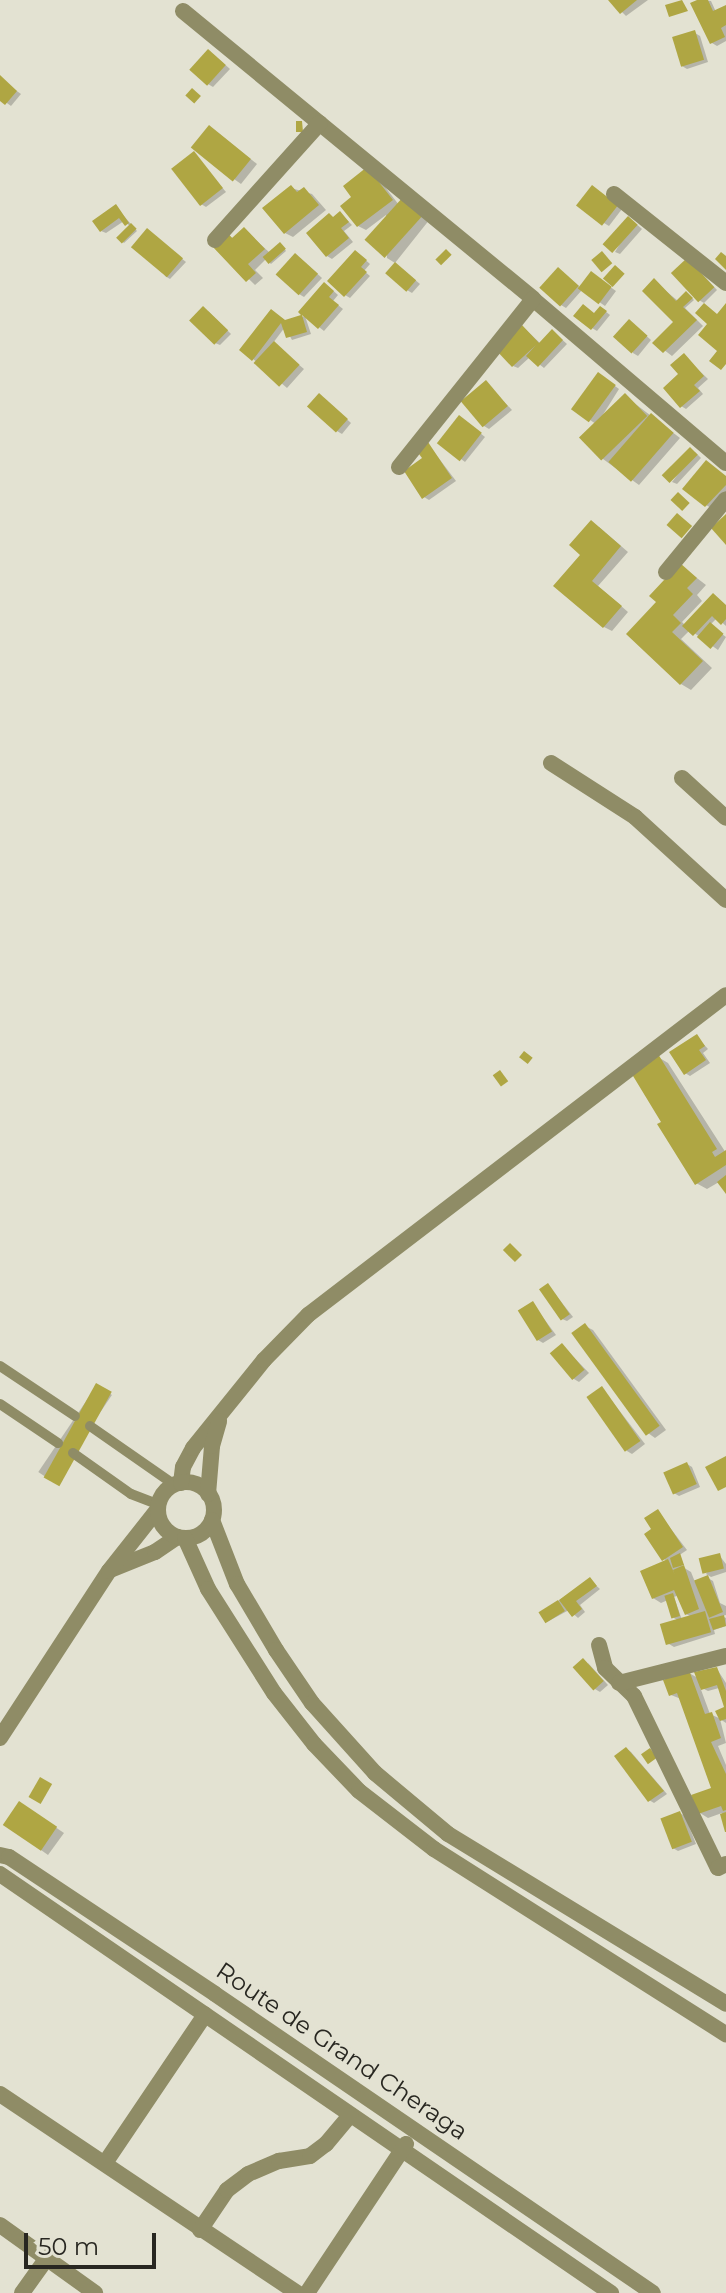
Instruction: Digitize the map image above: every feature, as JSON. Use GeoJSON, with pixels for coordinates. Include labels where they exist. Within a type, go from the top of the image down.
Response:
{"type":"FeatureCollection","features":[{"type":"Feature","properties":{"kind":"street"},"geometry":{"type":"LineString","coordinates":[[183,11],[533,299],[726,463]]}},
{"type":"Feature","properties":{"kind":"street"},"geometry":{"type":"LineString","coordinates":[[215,240],[320,123]]}},
{"type":"Feature","properties":{"kind":"street"},"geometry":{"type":"LineString","coordinates":[[614,194],[726,283]]}},
{"type":"Feature","properties":{"kind":"street"},"geometry":{"type":"LineString","coordinates":[[399,467],[533,299]]}},
{"type":"Feature","properties":{"kind":"street"},"geometry":{"type":"LineString","coordinates":[[666,572],[726,499]]}},
{"type":"Feature","properties":{"kind":"street"},"geometry":{"type":"LineString","coordinates":[[551,763],[635,817],[723,893]]}},
{"type":"Feature","properties":{"kind":"street"},"geometry":{"type":"LineString","coordinates":[[682,778],[726,818]]}},
{"type":"Feature","properties":{"kind":"street"},"geometry":{"type":"LineString","coordinates":[[178,1484],[187,1457],[264,1360],[308,1315],[726,995]]}},
{"type":"Feature","properties":{"kind":"street"},"geometry":{"type":"LineString","coordinates":[[208,1494],[212,1446],[220,1416]]}},
{"type":"Feature","properties":{"kind":"street"},"geometry":{"type":"LineString","coordinates":[[0,1738],[109,1571],[158,1507],[167,1490],[178,1484],[193,1484],[208,1494],[213,1502],[212,1520],[237,1584],[276,1650],[312,1703],[375,1773],[448,1834],[726,2004]]}},
{"type":"Feature","properties":{"kind":"street"},"geometry":{"type":"LineString","coordinates":[[158,1507],[163,1526],[181,1538],[208,1589],[274,1693],[314,1744],[359,1791],[434,1849],[726,2034]]}},
{"type":"Feature","properties":{"kind":"street"},"geometry":{"type":"LineString","coordinates":[[109,1571],[181,1538],[205,1531],[212,1520]]}},
{"type":"Feature","properties":{"kind":"street"},"geometry":{"type":"LineString","coordinates":[[599,1645],[605,1668],[634,1696],[718,1868],[726,1864]]}},
{"type":"Feature","properties":{"kind":"street"},"geometry":{"type":"LineString","coordinates":[[619,1683],[726,1656]]}},
{"type":"Feature","properties":{"kind":"street","name":"Route de Grand Cheraga"},"geometry":{"type":"LineString","coordinates":[[0,1855],[26,1868],[653,2293]]}},
{"type":"Feature","properties":{"kind":"street"},"geometry":{"type":"LineString","coordinates":[[0,1874],[611,2293]]}},
{"type":"Feature","properties":{"kind":"street"},"geometry":{"type":"LineString","coordinates":[[105,2163],[205,2015]]}},
{"type":"Feature","properties":{"kind":"street"},"geometry":{"type":"LineString","coordinates":[[0,2094],[297,2293]]}},
{"type":"Feature","properties":{"kind":"street"},"geometry":{"type":"LineString","coordinates":[[200,2230],[227,2190],[262,2167],[318,2151],[350,2115]]}},
{"type":"Feature","properties":{"kind":"street"},"geometry":{"type":"LineString","coordinates":[[307,2293],[415,2130]]}},
{"type":"Feature","properties":{"kind":"street"},"geometry":{"type":"LineString","coordinates":[[0,2225],[95,2293]]}},
{"type":"Feature","properties":{"kind":"street"},"geometry":{"type":"LineString","coordinates":[[22,2293],[47,2258]]}},
{"type":"Feature","properties":{"kind":"lane"},"geometry":{"type":"LineString","coordinates":[[0,1366],[75,1416]]}},
{"type":"Feature","properties":{"kind":"lane"},"geometry":{"type":"LineString","coordinates":[[0,1404],[58,1443]]}},
{"type":"Feature","properties":{"kind":"lane"},"geometry":{"type":"LineString","coordinates":[[90,1426],[178,1484]]}},
{"type":"Feature","properties":{"kind":"lane"},"geometry":{"type":"LineString","coordinates":[[73,1453],[131,1494],[158,1507]]}},
{"type":"Feature","properties":{"kind":"building"},"geometry":{"type":"Polygon","coordinates":[[[608,0],[637,0],[620,14],[608,0]]]}},
{"type":"Feature","properties":{"kind":"building"},"geometry":{"type":"Polygon","coordinates":[[[682,0],[688,11],[669,17],[665,5],[682,0]]]}},
{"type":"Feature","properties":{"kind":"building"},"geometry":{"type":"Polygon","coordinates":[[[708,0],[713,11],[726,5],[726,25],[721,28],[725,37],[710,44],[690,3],[708,0]]]}},
{"type":"Feature","properties":{"kind":"building"},"geometry":{"type":"Polygon","coordinates":[[[695,30],[704,60],[681,67],[672,37],[695,30]]]}},
{"type":"Feature","properties":{"kind":"building"},"geometry":{"type":"Polygon","coordinates":[[[208,49],[226,65],[207,86],[189,70],[208,49]]]}},
{"type":"Feature","properties":{"kind":"building"},"geometry":{"type":"Polygon","coordinates":[[[0,75],[17,91],[5,105],[0,101],[0,75]]]}},
{"type":"Feature","properties":{"kind":"building"},"geometry":{"type":"Polygon","coordinates":[[[192,88],[201,96],[194,103],[185,95],[192,88]]]}},
{"type":"Feature","properties":{"kind":"building"},"geometry":{"type":"Polygon","coordinates":[[[296,121],[302,121],[303,132],[296,132],[296,121]]]}},
{"type":"Feature","properties":{"kind":"building"},"geometry":{"type":"Polygon","coordinates":[[[209,125],[251,159],[233,182],[191,148],[209,125]]]}},
{"type":"Feature","properties":{"kind":"building"},"geometry":{"type":"Polygon","coordinates":[[[194,151],[223,188],[200,206],[171,169],[194,151]]]}},
{"type":"Feature","properties":{"kind":"building"},"geometry":{"type":"Polygon","coordinates":[[[367,167],[393,200],[357,227],[340,206],[351,197],[343,186],[367,167]]]}},
{"type":"Feature","properties":{"kind":"building"},"geometry":{"type":"Polygon","coordinates":[[[291,185],[297,192],[304,187],[319,205],[284,234],[262,208],[291,185]]]}},
{"type":"Feature","properties":{"kind":"building"},"geometry":{"type":"Polygon","coordinates":[[[592,185],[618,205],[602,226],[576,205],[592,185]]]}},
{"type":"Feature","properties":{"kind":"building"},"geometry":{"type":"Polygon","coordinates":[[[404,196],[424,214],[385,258],[365,240],[404,196]]]}},
{"type":"Feature","properties":{"kind":"building"},"geometry":{"type":"Polygon","coordinates":[[[116,204],[129,223],[125,226],[119,218],[100,232],[92,221],[116,204]]]}},
{"type":"Feature","properties":{"kind":"building"},"geometry":{"type":"Polygon","coordinates":[[[340,211],[349,222],[341,228],[349,238],[326,257],[306,233],[329,213],[333,217],[340,211]]]}},
{"type":"Feature","properties":{"kind":"building"},"geometry":{"type":"Polygon","coordinates":[[[628,216],[638,225],[612,253],[603,244],[628,216]]]}},
{"type":"Feature","properties":{"kind":"building"},"geometry":{"type":"Polygon","coordinates":[[[131,223],[137,229],[122,244],[116,238],[131,223]]]}},
{"type":"Feature","properties":{"kind":"building"},"geometry":{"type":"Polygon","coordinates":[[[244,227],[265,249],[248,264],[256,273],[246,282],[212,246],[227,232],[232,238],[244,227]]]}},
{"type":"Feature","properties":{"kind":"building"},"geometry":{"type":"Polygon","coordinates":[[[147,228],[183,258],[167,277],[131,247],[147,228]]]}},
{"type":"Feature","properties":{"kind":"building"},"geometry":{"type":"Polygon","coordinates":[[[280,242],[286,249],[269,264],[263,257],[280,242]]]}},
{"type":"Feature","properties":{"kind":"building"},"geometry":{"type":"Polygon","coordinates":[[[446,249],[452,255],[441,265],[435,260],[446,249]]]}},
{"type":"Feature","properties":{"kind":"building"},"geometry":{"type":"Polygon","coordinates":[[[355,250],[367,260],[361,267],[367,272],[344,297],[327,281],[355,250]]]}},
{"type":"Feature","properties":{"kind":"building"},"geometry":{"type":"Polygon","coordinates":[[[602,251],[612,263],[602,272],[591,260],[602,251]]]}},
{"type":"Feature","properties":{"kind":"building"},"geometry":{"type":"Polygon","coordinates":[[[721,252],[726,256],[726,270],[715,259],[721,252]]]}},
{"type":"Feature","properties":{"kind":"building"},"geometry":{"type":"Polygon","coordinates":[[[295,253],[318,274],[299,295],[276,275],[295,253]]]}},
{"type":"Feature","properties":{"kind":"building"},"geometry":{"type":"Polygon","coordinates":[[[687,258],[714,287],[698,302],[671,273],[687,258]]]}},
{"type":"Feature","properties":{"kind":"building"},"geometry":{"type":"Polygon","coordinates":[[[395,262],[416,280],[406,292],[385,273],[395,262]]]}},
{"type":"Feature","properties":{"kind":"building"},"geometry":{"type":"Polygon","coordinates":[[[615,265],[625,274],[613,287],[603,278],[615,265]]]}},
{"type":"Feature","properties":{"kind":"building"},"geometry":{"type":"Polygon","coordinates":[[[558,267],[579,286],[560,307],[539,288],[558,267]]]}},
{"type":"Feature","properties":{"kind":"building"},"geometry":{"type":"Polygon","coordinates":[[[591,271],[612,287],[599,304],[578,289],[591,271]]]}},
{"type":"Feature","properties":{"kind":"building"},"geometry":{"type":"Polygon","coordinates":[[[654,278],[676,301],[686,291],[693,298],[683,307],[697,320],[663,353],[652,343],[673,322],[642,291],[654,278]]]}},
{"type":"Feature","properties":{"kind":"building"},"geometry":{"type":"Polygon","coordinates":[[[324,282],[334,291],[329,297],[339,305],[318,329],[302,315],[307,332],[286,338],[281,323],[252,361],[239,350],[271,309],[285,320],[301,315],[298,312],[324,282]]]}},
{"type":"Feature","properties":{"kind":"building"},"geometry":{"type":"Polygon","coordinates":[[[704,303],[717,314],[726,303],[726,364],[721,370],[709,361],[717,351],[698,335],[707,324],[695,313],[704,303]]]}},
{"type":"Feature","properties":{"kind":"building"},"geometry":{"type":"Polygon","coordinates":[[[583,304],[594,313],[600,306],[607,311],[591,330],[573,316],[583,304]]]}},
{"type":"Feature","properties":{"kind":"building"},"geometry":{"type":"Polygon","coordinates":[[[203,306],[228,330],[214,345],[189,320],[203,306]]]}},
{"type":"Feature","properties":{"kind":"building"},"geometry":{"type":"Polygon","coordinates":[[[629,319],[648,336],[632,354],[613,337],[629,319]]]}},
{"type":"Feature","properties":{"kind":"building"},"geometry":{"type":"Polygon","coordinates":[[[522,325],[539,343],[552,329],[563,340],[538,367],[526,356],[536,345],[512,367],[495,349],[522,325]]]}},
{"type":"Feature","properties":{"kind":"building"},"geometry":{"type":"Polygon","coordinates":[[[274,341],[300,365],[279,387],[254,363],[274,341]]]}},
{"type":"Feature","properties":{"kind":"building"},"geometry":{"type":"Polygon","coordinates":[[[684,353],[704,376],[694,385],[700,391],[680,408],[663,388],[678,374],[670,365],[684,353]]]}},
{"type":"Feature","properties":{"kind":"building"},"geometry":{"type":"Polygon","coordinates":[[[598,372],[616,385],[589,422],[571,409],[598,372]]]}},
{"type":"Feature","properties":{"kind":"building"},"geometry":{"type":"Polygon","coordinates":[[[486,380],[508,406],[483,427],[461,401],[486,380]]]}},
{"type":"Feature","properties":{"kind":"building"},"geometry":{"type":"Polygon","coordinates":[[[319,393],[348,419],[336,432],[307,406],[319,393]]]}},
{"type":"Feature","properties":{"kind":"building"},"geometry":{"type":"Polygon","coordinates":[[[625,393],[647,416],[601,460],[579,437],[625,393]]]}},
{"type":"Feature","properties":{"kind":"building"},"geometry":{"type":"Polygon","coordinates":[[[651,413],[674,433],[631,482],[608,462],[651,413]]]}},
{"type":"Feature","properties":{"kind":"building"},"geometry":{"type":"Polygon","coordinates":[[[459,415],[482,433],[460,461],[437,443],[459,415]]]}},
{"type":"Feature","properties":{"kind":"building"},"geometry":{"type":"Polygon","coordinates":[[[428,442],[452,478],[422,499],[404,471],[422,458],[416,450],[428,442]]]}},
{"type":"Feature","properties":{"kind":"building"},"geometry":{"type":"Polygon","coordinates":[[[690,447],[698,455],[669,483],[662,475],[690,447]]]}},
{"type":"Feature","properties":{"kind":"building"},"geometry":{"type":"Polygon","coordinates":[[[706,460],[726,476],[726,485],[705,507],[682,489],[706,460]]]}},
{"type":"Feature","properties":{"kind":"building"},"geometry":{"type":"Polygon","coordinates":[[[678,492],[690,503],[682,511],[670,500],[678,492]]]}},
{"type":"Feature","properties":{"kind":"building"},"geometry":{"type":"Polygon","coordinates":[[[677,513],[692,526],[682,538],[667,525],[677,513]]]}},
{"type":"Feature","properties":{"kind":"building"},"geometry":{"type":"Polygon","coordinates":[[[726,514],[726,545],[711,528],[726,514]]]}},
{"type":"Feature","properties":{"kind":"building"},"geometry":{"type":"Polygon","coordinates":[[[591,520],[621,546],[592,581],[622,606],[603,628],[553,586],[580,555],[569,545],[591,520]]]}},
{"type":"Feature","properties":{"kind":"building"},"geometry":{"type":"Polygon","coordinates":[[[680,563],[697,578],[687,588],[693,594],[673,615],[681,623],[672,632],[703,661],[680,685],[626,634],[656,602],[649,596],[680,563]]]}},
{"type":"Feature","properties":{"kind":"building"},"geometry":{"type":"Polygon","coordinates":[[[713,593],[726,605],[726,619],[721,625],[712,616],[693,636],[682,626],[713,593]]]}},
{"type":"Feature","properties":{"kind":"building"},"geometry":{"type":"Polygon","coordinates":[[[710,622],[724,634],[710,649],[697,637],[710,622]]]}},
{"type":"Feature","properties":{"kind":"building"},"geometry":{"type":"Polygon","coordinates":[[[697,1034],[705,1046],[699,1050],[706,1060],[684,1075],[669,1052],[697,1034]]]}},
{"type":"Feature","properties":{"kind":"building"},"geometry":{"type":"Polygon","coordinates":[[[524,1051],[533,1058],[528,1064],[519,1057],[524,1051]]]}},
{"type":"Feature","properties":{"kind":"building"},"geometry":{"type":"Polygon","coordinates":[[[658,1054],[717,1149],[712,1152],[715,1157],[726,1150],[726,1165],[695,1185],[657,1124],[661,1122],[630,1071],[658,1054]]]}},
{"type":"Feature","properties":{"kind":"building"},"geometry":{"type":"Polygon","coordinates":[[[500,1070],[508,1081],[501,1087],[493,1075],[500,1070]]]}},
{"type":"Feature","properties":{"kind":"building"},"geometry":{"type":"Polygon","coordinates":[[[726,1175],[726,1194],[717,1182],[726,1175]]]}},
{"type":"Feature","properties":{"kind":"building"},"geometry":{"type":"Polygon","coordinates":[[[510,1243],[522,1255],[515,1262],[503,1250],[510,1243]]]}},
{"type":"Feature","properties":{"kind":"building"},"geometry":{"type":"Polygon","coordinates":[[[548,1283],[570,1314],[561,1320],[539,1289],[548,1283]]]}},
{"type":"Feature","properties":{"kind":"building"},"geometry":{"type":"Polygon","coordinates":[[[533,1301],[552,1332],[537,1341],[518,1311],[533,1301]]]}},
{"type":"Feature","properties":{"kind":"building"},"geometry":{"type":"Polygon","coordinates":[[[585,1323],[660,1426],[646,1436],[571,1333],[585,1323]]]}},
{"type":"Feature","properties":{"kind":"building"},"geometry":{"type":"Polygon","coordinates":[[[562,1343],[584,1370],[572,1380],[550,1353],[562,1343]]]}},
{"type":"Feature","properties":{"kind":"building"},"geometry":{"type":"Polygon","coordinates":[[[96,1383],[112,1392],[59,1486],[44,1477],[96,1383]]]}},
{"type":"Feature","properties":{"kind":"building"},"geometry":{"type":"Polygon","coordinates":[[[602,1386],[640,1441],[625,1452],[586,1397],[602,1386]]]}},
{"type":"Feature","properties":{"kind":"building"},"geometry":{"type":"Polygon","coordinates":[[[726,1456],[726,1487],[718,1491],[705,1467],[726,1456]]]}},
{"type":"Feature","properties":{"kind":"building"},"geometry":{"type":"Polygon","coordinates":[[[687,1462],[697,1484],[673,1495],[663,1473],[687,1462]]]}},
{"type":"Feature","properties":{"kind":"building"},"geometry":{"type":"Polygon","coordinates":[[[658,1509],[683,1547],[662,1561],[644,1534],[651,1529],[644,1518],[658,1509]]]}},
{"type":"Feature","properties":{"kind":"building"},"geometry":{"type":"Polygon","coordinates":[[[680,1553],[684,1565],[673,1568],[670,1558],[680,1553]]]}},
{"type":"Feature","properties":{"kind":"building"},"geometry":{"type":"Polygon","coordinates":[[[720,1553],[724,1569],[703,1574],[699,1558],[720,1553]]]}},
{"type":"Feature","properties":{"kind":"building"},"geometry":{"type":"Polygon","coordinates":[[[668,1559],[675,1575],[673,1570],[684,1565],[699,1609],[685,1615],[674,1590],[652,1599],[640,1571],[668,1559]]]}},
{"type":"Feature","properties":{"kind":"building"},"geometry":{"type":"Polygon","coordinates":[[[708,1575],[723,1612],[709,1618],[694,1581],[708,1575]]]}},
{"type":"Feature","properties":{"kind":"building"},"geometry":{"type":"Polygon","coordinates":[[[590,1577],[597,1586],[576,1601],[582,1609],[572,1617],[559,1600],[590,1577]]]}},
{"type":"Feature","properties":{"kind":"building"},"geometry":{"type":"Polygon","coordinates":[[[673,1593],[680,1616],[671,1619],[664,1596],[673,1593]]]}},
{"type":"Feature","properties":{"kind":"building"},"geometry":{"type":"Polygon","coordinates":[[[558,1600],[565,1611],[545,1623],[538,1612],[558,1600]]]}},
{"type":"Feature","properties":{"kind":"building"},"geometry":{"type":"Polygon","coordinates":[[[705,1611],[711,1632],[666,1645],[660,1624],[705,1611]]]}},
{"type":"Feature","properties":{"kind":"building"},"geometry":{"type":"Polygon","coordinates":[[[724,1615],[726,1626],[713,1630],[709,1619],[724,1615]]]}},
{"type":"Feature","properties":{"kind":"building"},"geometry":{"type":"Polygon","coordinates":[[[583,1658],[604,1681],[593,1690],[573,1667],[583,1658]]]}},
{"type":"Feature","properties":{"kind":"building"},"geometry":{"type":"Polygon","coordinates":[[[717,1667],[726,1691],[726,1719],[720,1721],[715,1711],[724,1707],[717,1685],[701,1690],[694,1672],[717,1667]]]}},
{"type":"Feature","properties":{"kind":"building"},"geometry":{"type":"Polygon","coordinates":[[[689,1670],[705,1714],[712,1712],[721,1738],[711,1742],[726,1774],[726,1810],[723,1811],[721,1806],[698,1814],[691,1795],[711,1788],[677,1693],[669,1696],[663,1680],[689,1670]]]}},
{"type":"Feature","properties":{"kind":"building"},"geometry":{"type":"Polygon","coordinates":[[[626,1747],[664,1791],[648,1802],[614,1756],[626,1747]]]}},
{"type":"Feature","properties":{"kind":"building"},"geometry":{"type":"Polygon","coordinates":[[[650,1748],[657,1758],[648,1764],[641,1754],[650,1748]]]}},
{"type":"Feature","properties":{"kind":"building"},"geometry":{"type":"Polygon","coordinates":[[[40,1777],[52,1784],[41,1804],[28,1797],[40,1777]]]}},
{"type":"Feature","properties":{"kind":"building"},"geometry":{"type":"Polygon","coordinates":[[[19,1801],[57,1827],[41,1851],[3,1825],[19,1801]]]}},
{"type":"Feature","properties":{"kind":"building"},"geometry":{"type":"Polygon","coordinates":[[[680,1811],[692,1842],[672,1849],[660,1819],[680,1811]]]}},
{"type":"Feature","properties":{"kind":"building"},"geometry":{"type":"Polygon","coordinates":[[[726,1812],[726,1832],[725,1832],[720,1814],[726,1812]]]}}]}
